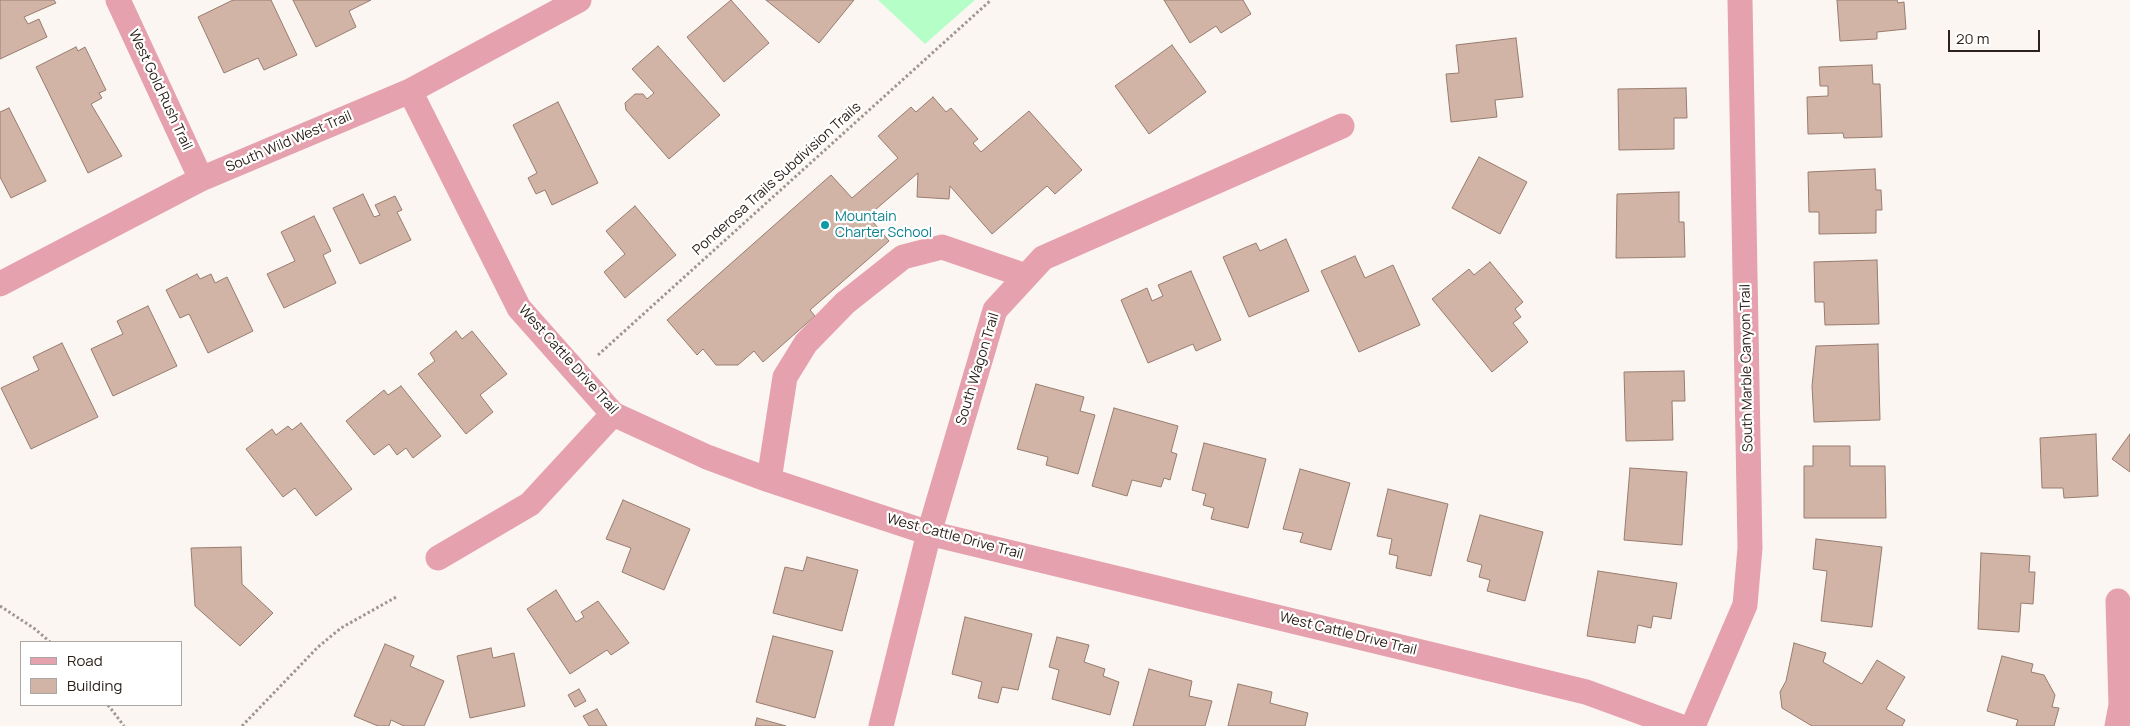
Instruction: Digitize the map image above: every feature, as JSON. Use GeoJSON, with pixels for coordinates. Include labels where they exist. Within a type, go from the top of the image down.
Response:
{"type":"FeatureCollection","features":[{"type":"Feature","properties":{"kind":"street","name":"West Gold Rush Trail"},"geometry":{"type":"LineString","coordinates":[[118,0],[202,179]]}},
{"type":"Feature","properties":{"kind":"street","name":"South Wild West Trail"},"geometry":{"type":"LineString","coordinates":[[0,284],[202,179],[410,91],[579,0]]}},
{"type":"Feature","properties":{"kind":"street","name":"South Marble Canyon Trail"},"geometry":{"type":"LineString","coordinates":[[1693,726],[1745,605],[1750,548],[1740,0]]}},
{"type":"Feature","properties":{"kind":"street","name":"West Cattle Drive Trail"},"geometry":{"type":"LineString","coordinates":[[410,91],[519,308],[613,414],[707,457],[769,480],[929,533],[1586,692],[1679,726]]}},
{"type":"Feature","properties":{"kind":"street","name":"South Wagon Trail"},"geometry":{"type":"LineString","coordinates":[[881,726],[929,533],[994,310],[1043,258],[1342,126]]}},
{"type":"Feature","properties":{"kind":"street"},"geometry":{"type":"LineString","coordinates":[[769,480],[785,378],[813,336],[845,303],[903,257],[942,247],[1026,276]]}},
{"type":"Feature","properties":{"kind":"street"},"geometry":{"type":"LineString","coordinates":[[438,558],[530,504],[613,414]]}},
{"type":"Feature","properties":{"kind":"street"},"geometry":{"type":"LineString","coordinates":[[2117,726],[2121,705],[2118,601]]}},
{"type":"Feature","properties":{"kind":"path","name":"Ponderosa Trails Subdivision Trails"},"geometry":{"type":"LineString","coordinates":[[577,373],[991,0]]}},
{"type":"Feature","properties":{"kind":"path"},"geometry":{"type":"LineString","coordinates":[[242,726],[318,647],[341,628],[398,596]]}},
{"type":"Feature","properties":{"kind":"path"},"geometry":{"type":"LineString","coordinates":[[0,606],[35,629],[49,641]]}},
{"type":"Feature","properties":{"kind":"path"},"geometry":{"type":"LineString","coordinates":[[109,706],[124,726]]}},
{"type":"Feature","properties":{"kind":"green space"},"geometry":{"type":"Polygon","coordinates":[[[878,0],[975,0],[925,44],[878,0]]]}},
{"type":"Feature","properties":{"kind":"building"},"geometry":{"type":"Polygon","coordinates":[[[0,0],[54,0],[56,3],[24,17],[28,24],[39,19],[47,37],[0,59],[0,0]]]}},
{"type":"Feature","properties":{"kind":"building"},"geometry":{"type":"Polygon","coordinates":[[[233,0],[271,0],[297,55],[264,70],[258,58],[224,73],[198,17],[233,0]]]}},
{"type":"Feature","properties":{"kind":"building"},"geometry":{"type":"Polygon","coordinates":[[[293,0],[371,0],[349,11],[356,27],[316,47],[293,0]]]}},
{"type":"Feature","properties":{"kind":"building"},"geometry":{"type":"Polygon","coordinates":[[[731,0],[769,43],[724,82],[687,37],[731,0]]]}},
{"type":"Feature","properties":{"kind":"building"},"geometry":{"type":"Polygon","coordinates":[[[766,0],[854,0],[819,43],[766,0]]]}},
{"type":"Feature","properties":{"kind":"building"},"geometry":{"type":"Polygon","coordinates":[[[1164,0],[1243,0],[1251,14],[1221,33],[1216,26],[1190,43],[1164,0]]]}},
{"type":"Feature","properties":{"kind":"building"},"geometry":{"type":"Polygon","coordinates":[[[1837,0],[1897,0],[1898,3],[1904,2],[1906,29],[1877,32],[1877,39],[1840,41],[1837,0]]]}},
{"type":"Feature","properties":{"kind":"building"},"geometry":{"type":"Polygon","coordinates":[[[1516,38],[1523,97],[1495,100],[1497,117],[1451,122],[1446,74],[1459,73],[1456,45],[1516,38]]]}},
{"type":"Feature","properties":{"kind":"building"},"geometry":{"type":"Polygon","coordinates":[[[1172,45],[1206,92],[1149,134],[1115,86],[1172,45]]]}},
{"type":"Feature","properties":{"kind":"building"},"geometry":{"type":"Polygon","coordinates":[[[658,46],[720,115],[669,159],[626,110],[625,103],[635,94],[643,94],[647,99],[654,93],[632,69],[658,46]]]}},
{"type":"Feature","properties":{"kind":"building"},"geometry":{"type":"Polygon","coordinates":[[[76,47],[78,51],[85,47],[106,90],[99,93],[102,98],[91,104],[122,156],[88,173],[36,67],[76,47]]]}},
{"type":"Feature","properties":{"kind":"building"},"geometry":{"type":"Polygon","coordinates":[[[1872,65],[1873,84],[1880,84],[1882,137],[1844,138],[1843,133],[1808,134],[1807,97],[1828,96],[1828,86],[1820,86],[1819,67],[1872,65]]]}},
{"type":"Feature","properties":{"kind":"building"},"geometry":{"type":"Polygon","coordinates":[[[1686,88],[1687,118],[1674,118],[1674,149],[1619,150],[1618,89],[1686,88]]]}},
{"type":"Feature","properties":{"kind":"building","name":"Mountain Charter School"},"geometry":{"type":"Polygon","coordinates":[[[933,97],[946,112],[951,108],[978,139],[973,143],[981,152],[1029,111],[1082,170],[1055,194],[1047,186],[992,234],[950,186],[949,199],[917,197],[918,173],[868,216],[889,241],[810,310],[815,316],[763,362],[754,351],[738,365],[716,365],[703,349],[697,355],[667,320],[831,175],[852,198],[898,158],[878,136],[911,107],[916,112],[933,97]]]}},
{"type":"Feature","properties":{"kind":"building"},"geometry":{"type":"Polygon","coordinates":[[[558,102],[598,183],[552,205],[545,190],[536,194],[528,178],[537,173],[513,125],[558,102]]]}},
{"type":"Feature","properties":{"kind":"building"},"geometry":{"type":"Polygon","coordinates":[[[9,108],[46,181],[11,198],[0,177],[0,112],[9,108]]]}},
{"type":"Feature","properties":{"kind":"building"},"geometry":{"type":"Polygon","coordinates":[[[1479,157],[1527,182],[1500,234],[1452,208],[1479,157]]]}},
{"type":"Feature","properties":{"kind":"building"},"geometry":{"type":"Polygon","coordinates":[[[1875,169],[1876,190],[1881,190],[1882,210],[1876,210],[1876,233],[1819,234],[1819,212],[1809,212],[1808,172],[1875,169]]]}},
{"type":"Feature","properties":{"kind":"building"},"geometry":{"type":"Polygon","coordinates":[[[1679,192],[1679,222],[1684,222],[1685,257],[1616,258],[1617,194],[1679,192]]]}},
{"type":"Feature","properties":{"kind":"building"},"geometry":{"type":"Polygon","coordinates":[[[363,194],[374,217],[380,215],[375,205],[395,196],[402,210],[397,212],[411,240],[360,264],[333,208],[363,194]]]}},
{"type":"Feature","properties":{"kind":"building"},"geometry":{"type":"Polygon","coordinates":[[[635,206],[676,255],[625,298],[604,272],[625,254],[606,231],[635,206]]]}},
{"type":"Feature","properties":{"kind":"building"},"geometry":{"type":"Polygon","coordinates":[[[314,216],[331,251],[323,255],[336,283],[284,308],[267,274],[295,261],[281,232],[314,216]]]}},
{"type":"Feature","properties":{"kind":"building"},"geometry":{"type":"Polygon","coordinates":[[[1286,239],[1309,291],[1249,317],[1223,257],[1256,243],[1260,251],[1286,239]]]}},
{"type":"Feature","properties":{"kind":"building"},"geometry":{"type":"Polygon","coordinates":[[[1355,256],[1365,278],[1393,265],[1420,325],[1359,352],[1321,271],[1355,256]]]}},
{"type":"Feature","properties":{"kind":"building"},"geometry":{"type":"Polygon","coordinates":[[[1877,260],[1879,324],[1825,325],[1824,302],[1815,302],[1814,262],[1877,260]]]}},
{"type":"Feature","properties":{"kind":"building"},"geometry":{"type":"Polygon","coordinates":[[[1490,262],[1523,302],[1515,309],[1521,317],[1513,323],[1528,342],[1492,372],[1432,299],[1469,269],[1474,275],[1490,262]]]}},
{"type":"Feature","properties":{"kind":"building"},"geometry":{"type":"Polygon","coordinates":[[[1191,271],[1221,340],[1196,351],[1193,344],[1148,363],[1121,300],[1147,288],[1152,301],[1163,296],[1158,285],[1191,271]]]}},
{"type":"Feature","properties":{"kind":"building"},"geometry":{"type":"Polygon","coordinates":[[[197,274],[200,279],[211,274],[215,283],[227,277],[253,331],[208,353],[189,314],[180,318],[166,290],[197,274]]]}},
{"type":"Feature","properties":{"kind":"building"},"geometry":{"type":"Polygon","coordinates":[[[148,306],[177,366],[113,396],[91,349],[123,334],[117,321],[148,306]]]}},
{"type":"Feature","properties":{"kind":"building"},"geometry":{"type":"Polygon","coordinates":[[[456,331],[462,339],[472,331],[507,374],[480,395],[493,412],[466,434],[418,374],[435,361],[430,353],[456,331]]]}},
{"type":"Feature","properties":{"kind":"building"},"geometry":{"type":"Polygon","coordinates":[[[62,343],[98,417],[31,449],[1,388],[39,370],[33,357],[62,343]]]}},
{"type":"Feature","properties":{"kind":"building"},"geometry":{"type":"Polygon","coordinates":[[[1878,344],[1880,420],[1814,422],[1812,386],[1816,346],[1878,344]]]}},
{"type":"Feature","properties":{"kind":"building"},"geometry":{"type":"Polygon","coordinates":[[[1684,371],[1685,401],[1672,401],[1673,440],[1626,441],[1624,372],[1684,371]]]}},
{"type":"Feature","properties":{"kind":"building"},"geometry":{"type":"Polygon","coordinates":[[[1036,384],[1084,397],[1080,411],[1095,415],[1078,474],[1046,465],[1048,457],[1017,449],[1036,384]]]}},
{"type":"Feature","properties":{"kind":"building"},"geometry":{"type":"Polygon","coordinates":[[[401,386],[441,436],[413,458],[406,448],[397,455],[389,444],[374,455],[346,421],[384,390],[388,395],[401,386]]]}},
{"type":"Feature","properties":{"kind":"building"},"geometry":{"type":"Polygon","coordinates":[[[1114,408],[1178,426],[1171,452],[1177,454],[1170,480],[1164,478],[1161,487],[1132,480],[1127,496],[1092,486],[1114,408]]]}},
{"type":"Feature","properties":{"kind":"building"},"geometry":{"type":"Polygon","coordinates":[[[301,423],[352,489],[316,516],[295,488],[283,497],[246,449],[272,429],[276,435],[288,426],[292,430],[301,423]]]}},
{"type":"Feature","properties":{"kind":"building"},"geometry":{"type":"Polygon","coordinates":[[[2096,434],[2098,496],[2064,498],[2063,488],[2042,488],[2040,438],[2096,434]]]}},
{"type":"Feature","properties":{"kind":"building"},"geometry":{"type":"Polygon","coordinates":[[[2130,434],[2130,472],[2112,459],[2130,434]]]}},
{"type":"Feature","properties":{"kind":"building"},"geometry":{"type":"Polygon","coordinates":[[[1204,443],[1266,459],[1248,528],[1211,519],[1214,508],[1203,505],[1206,494],[1192,490],[1204,443]]]}},
{"type":"Feature","properties":{"kind":"building"},"geometry":{"type":"Polygon","coordinates":[[[1813,446],[1850,446],[1850,466],[1885,466],[1886,518],[1804,518],[1804,466],[1813,466],[1813,446]]]}},
{"type":"Feature","properties":{"kind":"building"},"geometry":{"type":"Polygon","coordinates":[[[1630,468],[1687,472],[1682,545],[1624,540],[1630,468]]]}},
{"type":"Feature","properties":{"kind":"building"},"geometry":{"type":"Polygon","coordinates":[[[1300,469],[1350,483],[1331,550],[1300,542],[1303,533],[1283,529],[1300,469]]]}},
{"type":"Feature","properties":{"kind":"building"},"geometry":{"type":"Polygon","coordinates":[[[1388,489],[1448,504],[1431,576],[1396,568],[1398,556],[1389,554],[1392,539],[1377,536],[1388,489]]]}},
{"type":"Feature","properties":{"kind":"building"},"geometry":{"type":"Polygon","coordinates":[[[623,500],[690,529],[664,590],[622,572],[631,548],[606,539],[623,500]]]}},
{"type":"Feature","properties":{"kind":"building"},"geometry":{"type":"Polygon","coordinates":[[[1480,515],[1543,532],[1525,601],[1487,591],[1490,580],[1479,577],[1482,565],[1467,561],[1480,515]]]}},
{"type":"Feature","properties":{"kind":"building"},"geometry":{"type":"Polygon","coordinates":[[[1816,539],[1882,547],[1872,627],[1821,621],[1827,571],[1813,569],[1816,539]]]}},
{"type":"Feature","properties":{"kind":"building"},"geometry":{"type":"Polygon","coordinates":[[[241,547],[242,584],[273,613],[240,646],[195,606],[191,548],[241,547]]]}},
{"type":"Feature","properties":{"kind":"building"},"geometry":{"type":"Polygon","coordinates":[[[1981,553],[2030,556],[2029,572],[2035,572],[2033,604],[2021,603],[2019,632],[1978,629],[1981,553]]]}},
{"type":"Feature","properties":{"kind":"building"},"geometry":{"type":"Polygon","coordinates":[[[807,557],[858,570],[842,631],[773,613],[785,567],[803,571],[807,557]]]}},
{"type":"Feature","properties":{"kind":"building"},"geometry":{"type":"Polygon","coordinates":[[[1598,571],[1677,583],[1671,619],[1653,616],[1651,628],[1638,625],[1635,643],[1587,636],[1598,571]]]}},
{"type":"Feature","properties":{"kind":"building"},"geometry":{"type":"Polygon","coordinates":[[[556,590],[576,622],[584,617],[581,612],[598,601],[629,643],[611,655],[607,650],[570,674],[527,609],[556,590]]]}},
{"type":"Feature","properties":{"kind":"building"},"geometry":{"type":"Polygon","coordinates":[[[965,617],[1032,634],[1018,690],[1002,687],[998,703],[978,698],[982,682],[952,674],[965,617]]]}},
{"type":"Feature","properties":{"kind":"building"},"geometry":{"type":"Polygon","coordinates":[[[773,636],[833,651],[815,718],[756,702],[773,636]]]}},
{"type":"Feature","properties":{"kind":"building"},"geometry":{"type":"Polygon","coordinates":[[[1057,637],[1089,645],[1084,662],[1105,669],[1103,676],[1119,682],[1110,715],[1052,699],[1059,670],[1049,667],[1057,637]]]}},
{"type":"Feature","properties":{"kind":"building"},"geometry":{"type":"Polygon","coordinates":[[[1794,643],[1826,653],[1823,662],[1862,684],[1877,660],[1905,677],[1886,709],[1905,720],[1902,726],[1812,726],[1782,708],[1780,692],[1786,681],[1794,643]]]}},
{"type":"Feature","properties":{"kind":"building"},"geometry":{"type":"Polygon","coordinates":[[[385,644],[414,656],[410,666],[444,681],[424,726],[404,726],[391,720],[389,726],[378,726],[354,716],[385,644]]]}},
{"type":"Feature","properties":{"kind":"building"},"geometry":{"type":"Polygon","coordinates":[[[491,648],[493,658],[514,653],[525,706],[470,718],[457,656],[491,648]]]}},
{"type":"Feature","properties":{"kind":"building"},"geometry":{"type":"Polygon","coordinates":[[[2002,656],[2033,664],[2031,672],[2044,675],[2055,695],[2052,707],[2059,708],[2054,726],[2016,726],[2018,720],[1987,711],[2002,656]]]}},
{"type":"Feature","properties":{"kind":"building"},"geometry":{"type":"Polygon","coordinates":[[[1149,669],[1192,681],[1189,696],[1212,701],[1205,726],[1133,726],[1149,669]]]}},
{"type":"Feature","properties":{"kind":"building"},"geometry":{"type":"Polygon","coordinates":[[[1238,684],[1272,692],[1270,703],[1308,713],[1305,726],[1228,726],[1238,684]]]}},
{"type":"Feature","properties":{"kind":"building"},"geometry":{"type":"Polygon","coordinates":[[[579,689],[586,701],[575,707],[568,695],[579,689]]]}},
{"type":"Feature","properties":{"kind":"building"},"geometry":{"type":"Polygon","coordinates":[[[597,709],[607,726],[589,726],[583,716],[597,709]]]}},
{"type":"Feature","properties":{"kind":"building"},"geometry":{"type":"Polygon","coordinates":[[[757,718],[786,726],[755,726],[757,718]]]}},
{"type":"Feature","properties":{"kind":"place","name":"Mountain Charter School"},"geometry":{"type":"Point","coordinates":[825,225]}}]}
